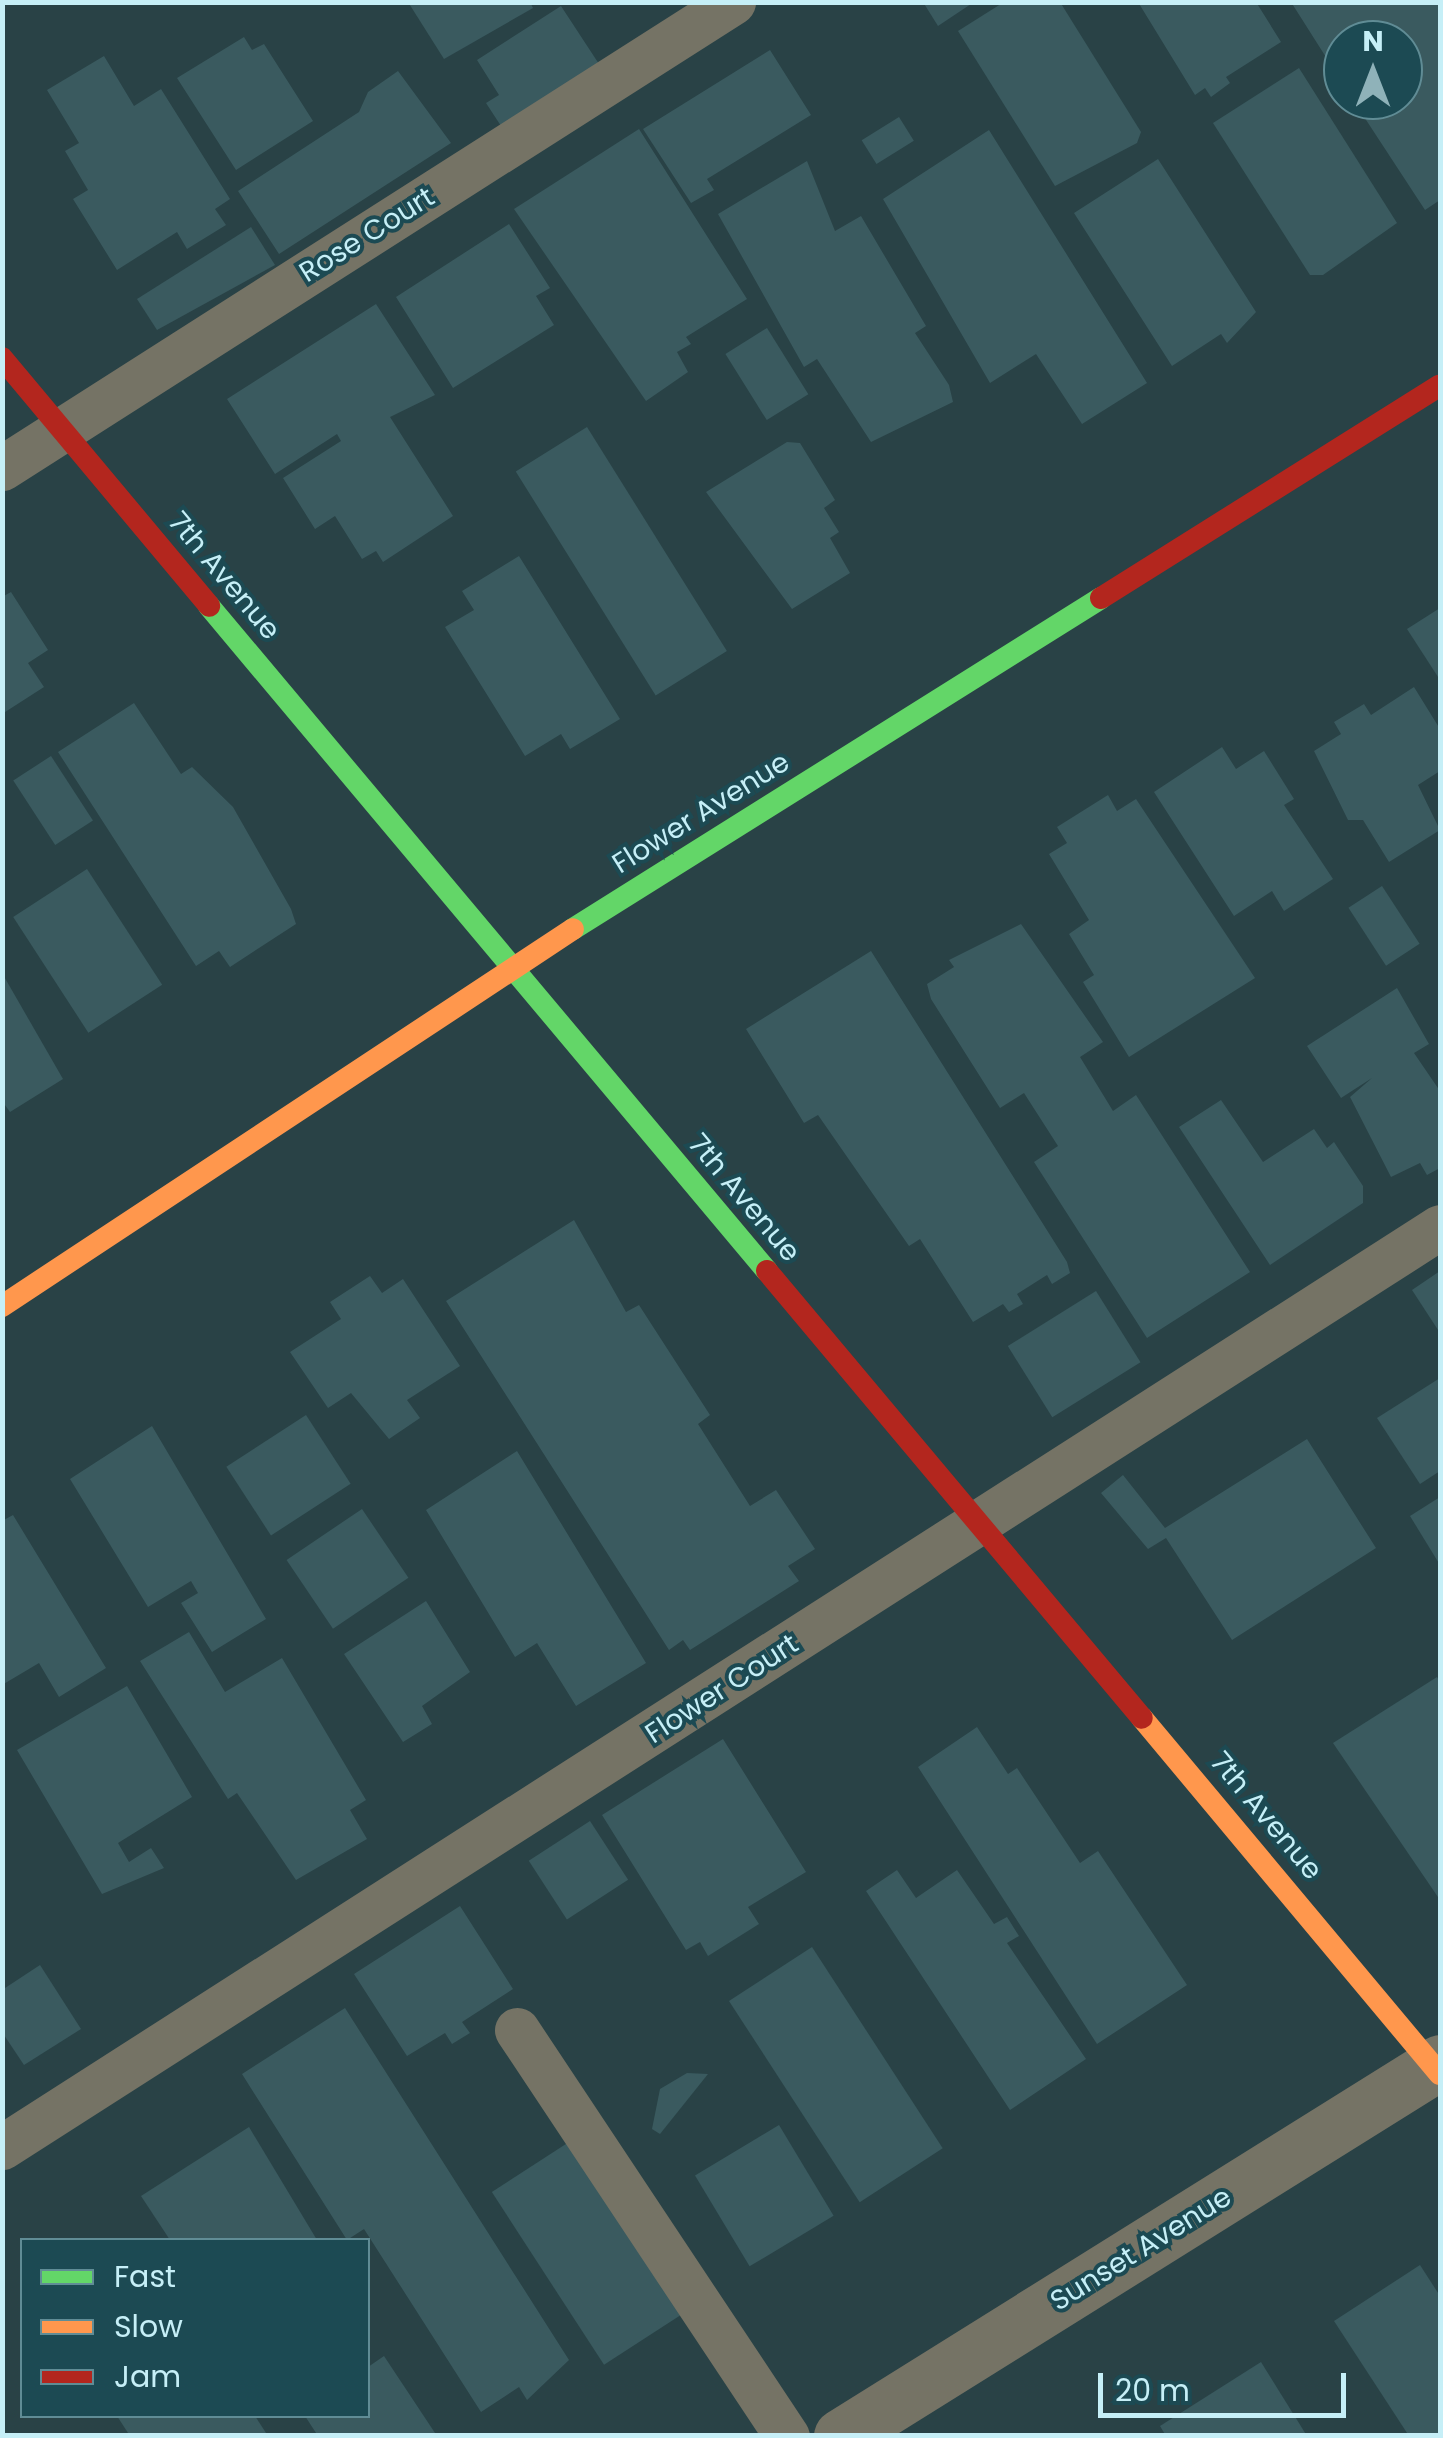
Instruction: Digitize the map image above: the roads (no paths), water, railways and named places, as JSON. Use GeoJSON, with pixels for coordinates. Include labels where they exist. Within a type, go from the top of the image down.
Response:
{"type":"FeatureCollection","features":[{"type":"Feature","properties":{"kind":"street","name":"7th Avenue"},"geometry":{"type":"LineString","coordinates":[[2,358],[979,1526],[1438,2067]]}},
{"type":"Feature","properties":{"kind":"street","name":"Flower Avenue"},"geometry":{"type":"LineString","coordinates":[[2,1306],[513,967],[1440,386]]}},
{"type":"Feature","properties":{"kind":"street","name":"Sunset Avenue"},"geometry":{"type":"LineString","coordinates":[[841,2436],[1438,2067]]}},
{"type":"Feature","properties":{"kind":"lane","name":"Rose Court"},"geometry":{"type":"LineString","coordinates":[[2,468],[733,2]]}},
{"type":"Feature","properties":{"kind":"lane","name":"Flower Court"},"geometry":{"type":"LineString","coordinates":[[2,2147],[979,1526],[1440,1227]]}},
{"type":"Feature","properties":{"kind":"lane"},"geometry":{"type":"LineString","coordinates":[[518,2030],[788,2436]]}}]}
